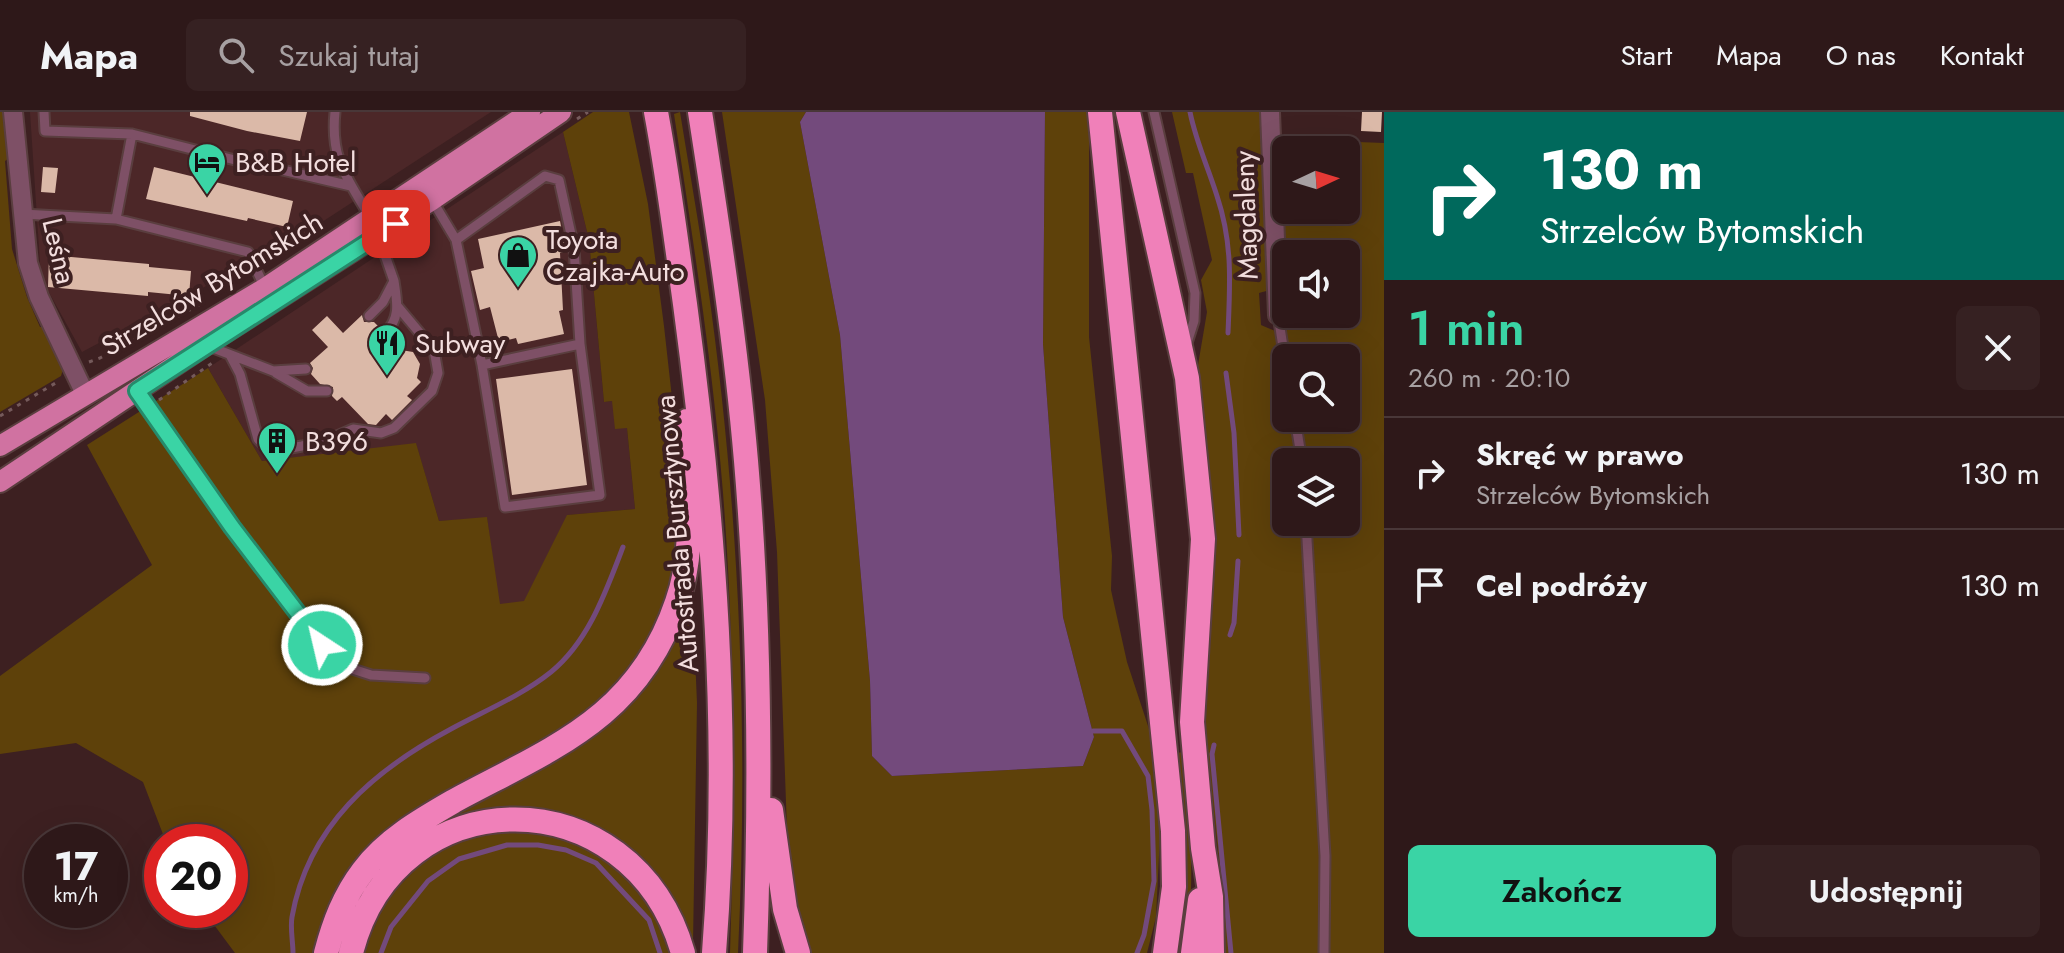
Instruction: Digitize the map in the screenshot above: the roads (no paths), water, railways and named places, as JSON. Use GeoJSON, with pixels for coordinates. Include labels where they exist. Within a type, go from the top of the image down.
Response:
{"type":"FeatureCollection","features":[{"type":"Feature","properties":{"kind":"highway"},"geometry":{"type":"LineString","coordinates":[[700,112],[731,319],[746,462],[759,713],[755,953]]}},
{"type":"Feature","properties":{"kind":"highway"},"geometry":{"type":"LineString","coordinates":[[1100,112],[1173,831],[1174,887],[1165,953]]}},
{"type":"Feature","properties":{"kind":"highway"},"geometry":{"type":"LineString","coordinates":[[1128,112],[1187,378],[1203,539],[1192,722],[1203,848],[1211,897],[1212,953]]}},
{"type":"Feature","properties":{"kind":"highway","name":"Autostrada Bursztynowa"},"geometry":{"type":"LineString","coordinates":[[657,117],[705,460],[719,672],[721,766],[714,953]]}},
{"type":"Feature","properties":{"kind":"highway"},"geometry":{"type":"LineString","coordinates":[[326,953],[338,913],[348,893],[364,869],[388,844],[440,809],[578,734],[613,705],[646,666],[670,621],[684,578],[689,537],[686,427],[693,368]]}},
{"type":"Feature","properties":{"kind":"highway"},"geometry":{"type":"LineString","coordinates":[[759,713],[785,909],[798,953]]}},
{"type":"Feature","properties":{"kind":"highway"},"geometry":{"type":"LineString","coordinates":[[351,953],[357,930],[375,897],[395,870],[413,855],[462,828],[499,820],[528,819],[558,824],[589,835],[611,847],[630,863],[654,888],[676,927],[683,953]]}},
{"type":"Feature","properties":{"kind":"highway"},"geometry":{"type":"LineString","coordinates":[[1193,953],[1203,848]]}},
{"type":"Feature","properties":{"kind":"main road","name":"Strzelców Bytomskich"},"geometry":{"type":"LineString","coordinates":[[0,482],[205,345],[374,227],[530,112]]}},
{"type":"Feature","properties":{"kind":"main road","name":"Strzelców Bytomskich"},"geometry":{"type":"LineString","coordinates":[[0,446],[265,288],[374,227],[432,200],[561,112]]}},
{"type":"Feature","properties":{"kind":"street","name":"Leśna"},"geometry":{"type":"LineString","coordinates":[[13,112],[30,271],[85,394]]}},
{"type":"Feature","properties":{"kind":"street","name":"Magdaleny"},"geometry":{"type":"LineString","coordinates":[[1270,112],[1275,240]]}},
{"type":"Feature","properties":{"kind":"lane"},"geometry":{"type":"LineString","coordinates":[[44,112],[45,131],[132,134],[235,160]]}},
{"type":"Feature","properties":{"kind":"lane"},"geometry":{"type":"LineString","coordinates":[[335,112],[335,152],[374,227],[394,281],[398,307],[395,324],[385,333]]}},
{"type":"Feature","properties":{"kind":"lane"},"geometry":{"type":"LineString","coordinates":[[1154,112],[1195,293],[1194,321],[1182,358]]}},
{"type":"Feature","properties":{"kind":"lane"},"geometry":{"type":"LineString","coordinates":[[116,219],[132,134]]}},
{"type":"Feature","properties":{"kind":"lane"},"geometry":{"type":"LineString","coordinates":[[261,165],[351,186]]}},
{"type":"Feature","properties":{"kind":"lane"},"geometry":{"type":"LineString","coordinates":[[432,200],[456,240],[482,365],[505,507],[600,495],[580,344],[574,248],[559,180],[545,176],[456,240]]}},
{"type":"Feature","properties":{"kind":"lane"},"geometry":{"type":"LineString","coordinates":[[22,214],[116,219],[248,252],[265,288]]}},
{"type":"Feature","properties":{"kind":"lane"},"geometry":{"type":"LineString","coordinates":[[369,316],[383,302],[394,281]]}},
{"type":"Feature","properties":{"kind":"lane"},"geometry":{"type":"LineString","coordinates":[[230,355],[240,374],[258,439],[267,448],[280,450],[302,446],[328,440],[353,429],[381,433],[394,428],[432,391],[438,373],[434,350],[398,307]]}},
{"type":"Feature","properties":{"kind":"lane"},"geometry":{"type":"LineString","coordinates":[[482,365],[580,344]]}},
{"type":"Feature","properties":{"kind":"lane"},"geometry":{"type":"LineString","coordinates":[[205,345],[273,371],[307,391],[327,391]]}},
{"type":"Feature","properties":{"kind":"lane"},"geometry":{"type":"LineString","coordinates":[[273,371],[306,369]]}},
{"type":"Feature","properties":{"kind":"lane"},"geometry":{"type":"LineString","coordinates":[[137,391],[232,527],[311,628],[334,663],[371,675],[425,678]]}},
{"type":"Feature","properties":{"kind":"lane"},"geometry":{"type":"LineString","coordinates":[[1307,536],[1325,856],[1324,953]]}},
{"type":"Feature","properties":{"kind":"waterway"},"geometry":{"type":"LineString","coordinates":[[1190,112],[1226,231],[1230,281],[1228,333]]}},
{"type":"Feature","properties":{"kind":"waterway"},"geometry":{"type":"LineString","coordinates":[[1226,373],[1234,433],[1239,535]]}},
{"type":"Feature","properties":{"kind":"waterway"},"geometry":{"type":"LineString","coordinates":[[293,953],[291,921],[300,884],[329,828],[349,804],[396,763],[527,688],[564,660],[595,614],[623,547]]}},
{"type":"Feature","properties":{"kind":"waterway"},"geometry":{"type":"LineString","coordinates":[[1230,635],[1234,623],[1238,561]]}},
{"type":"Feature","properties":{"kind":"waterway"},"geometry":{"type":"LineString","coordinates":[[1093,731],[1122,731],[1148,776],[1154,881],[1144,935],[1137,953]]}},
{"type":"Feature","properties":{"kind":"waterway"},"geometry":{"type":"LineString","coordinates":[[1214,745],[1212,754],[1231,953]]}},
{"type":"Feature","properties":{"kind":"waterway"},"geometry":{"type":"LineString","coordinates":[[381,953],[391,927],[428,881],[459,859],[507,845],[538,845],[566,850],[596,863],[649,920],[660,953]]}},
{"type":"Feature","properties":{"kind":"place","name":"B&B Hotel"},"geometry":{"type":"Point","coordinates":[207,196]}},
{"type":"Feature","properties":{"kind":"place","name":"Toyota Czajka-Auto"},"geometry":{"type":"Point","coordinates":[518,289]}},
{"type":"Feature","properties":{"kind":"place","name":"Subway"},"geometry":{"type":"Point","coordinates":[387,377]}},
{"type":"Feature","properties":{"kind":"place","name":"B396"},"geometry":{"type":"Point","coordinates":[277,475]}}]}
